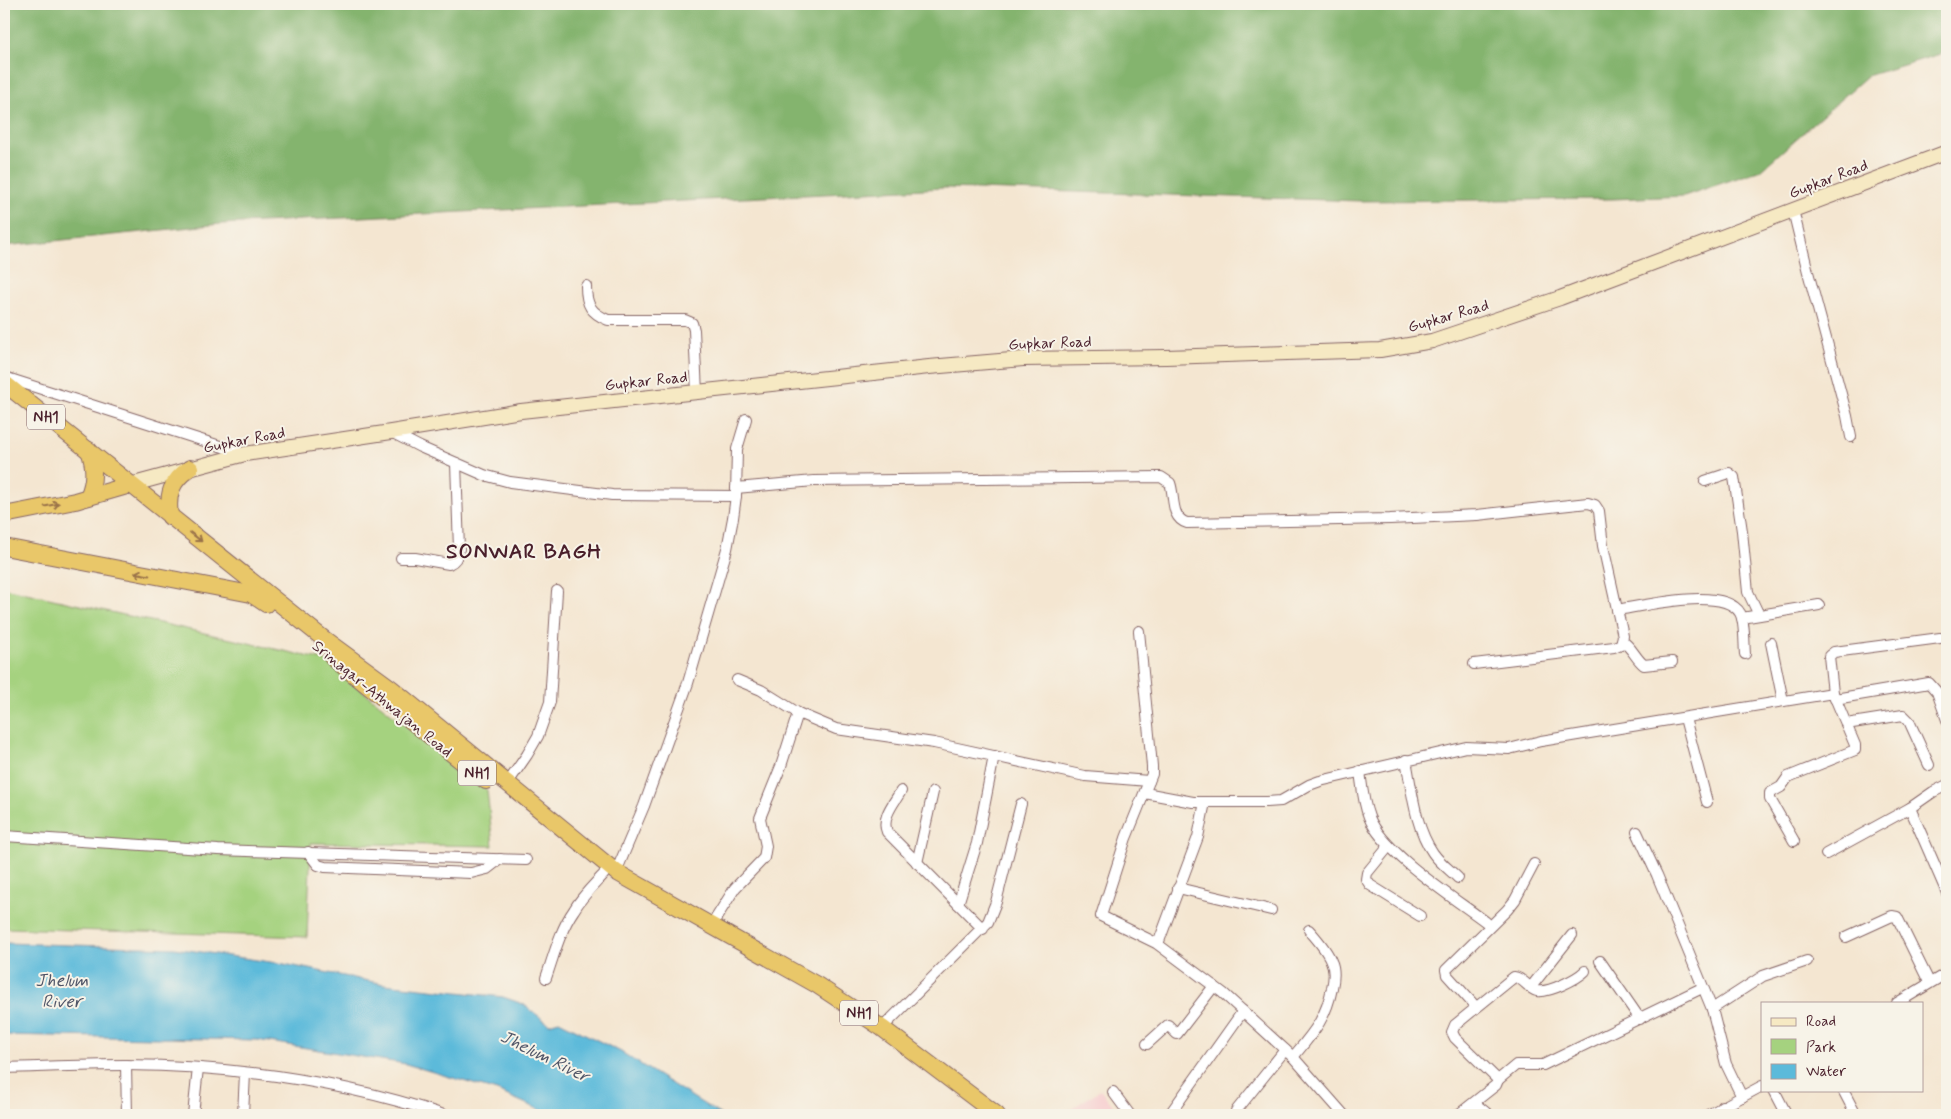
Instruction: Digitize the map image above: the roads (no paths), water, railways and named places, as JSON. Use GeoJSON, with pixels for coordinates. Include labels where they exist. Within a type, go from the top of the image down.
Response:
{"type":"FeatureCollection","features":[{"type":"Feature","properties":{"kind":"highway","name":"NH1"},"geometry":{"type":"LineString","coordinates":[[4,383],[89,450],[260,593]]}},
{"type":"Feature","properties":{"kind":"highway"},"geometry":{"type":"LineString","coordinates":[[88,497],[93,484],[93,468],[89,450]]}},
{"type":"Feature","properties":{"kind":"highway"},"geometry":{"type":"LineString","coordinates":[[170,517],[170,493],[180,475],[190,468]]}},
{"type":"Feature","properties":{"kind":"highway"},"geometry":{"type":"LineString","coordinates":[[4,515],[88,497],[130,485]]}},
{"type":"Feature","properties":{"kind":"highway"},"geometry":{"type":"LineString","coordinates":[[4,547],[251,594],[260,593]]}},
{"type":"Feature","properties":{"kind":"highway","name":"Srinagar-Athwajan Road"},"geometry":{"type":"LineString","coordinates":[[260,593],[388,703],[610,873],[791,969],[882,1028],[997,1115]]}},
{"type":"Feature","properties":{"kind":"highway","name":"Srinagar-Athwajan Road"},"geometry":{"type":"LineString","coordinates":[[280,610],[391,688],[507,784],[610,873]]}},
{"type":"Feature","properties":{"kind":"main road","name":"Gupkar Road"},"geometry":{"type":"LineString","coordinates":[[130,485],[244,454],[521,410],[697,393],[929,367],[1023,359],[1380,350],[1432,341],[1551,301],[1947,152]]}},
{"type":"Feature","properties":{"kind":"street"},"geometry":{"type":"LineString","coordinates":[[1793,210],[1852,437]]}},
{"type":"Feature","properties":{"kind":"street"},"geometry":{"type":"LineString","coordinates":[[586,286],[586,298],[590,310],[608,320],[617,322],[685,320],[692,323],[697,393]]}},
{"type":"Feature","properties":{"kind":"street"},"geometry":{"type":"LineString","coordinates":[[4,377],[244,454]]}},
{"type":"Feature","properties":{"kind":"street"},"geometry":{"type":"LineString","coordinates":[[546,978],[563,929],[588,891],[610,873],[644,806],[688,683],[728,542],[736,492],[737,449],[746,419]]}},
{"type":"Feature","properties":{"kind":"street"},"geometry":{"type":"LineString","coordinates":[[391,432],[484,475],[510,482],[572,491],[646,497],[736,492],[814,481],[1161,477],[1170,483],[1177,517],[1187,522],[1381,519],[1476,515],[1593,503],[1599,511],[1622,641],[1619,646],[1474,664]]}},
{"type":"Feature","properties":{"kind":"street"},"geometry":{"type":"LineString","coordinates":[[400,558],[415,558],[449,564],[454,562],[458,556],[456,463]]}},
{"type":"Feature","properties":{"kind":"street"},"geometry":{"type":"LineString","coordinates":[[1706,481],[1730,473],[1734,477],[1748,592],[1758,615]]}},
{"type":"Feature","properties":{"kind":"street"},"geometry":{"type":"LineString","coordinates":[[507,784],[528,755],[538,736],[550,702],[557,591]]}},
{"type":"Feature","properties":{"kind":"street"},"geometry":{"type":"LineString","coordinates":[[1617,610],[1675,601],[1722,601],[1738,610],[1742,618],[1745,654]]}},
{"type":"Feature","properties":{"kind":"street"},"geometry":{"type":"LineString","coordinates":[[1742,618],[1819,605]]}},
{"type":"Feature","properties":{"kind":"street"},"geometry":{"type":"LineString","coordinates":[[1139,631],[1152,766],[1145,794],[1126,838],[1100,916],[1158,944],[1214,986],[1294,1057],[1338,1113]]}},
{"type":"Feature","properties":{"kind":"street"},"geometry":{"type":"LineString","coordinates":[[1794,841],[1770,799],[1770,793],[1781,787],[1788,778],[1854,752],[1855,745],[1834,696],[1828,662],[1829,656],[1834,652],[1940,638]]}},
{"type":"Feature","properties":{"kind":"street"},"geometry":{"type":"LineString","coordinates":[[1622,641],[1630,646],[1639,661],[1644,665],[1672,662]]}},
{"type":"Feature","properties":{"kind":"street"},"geometry":{"type":"LineString","coordinates":[[1771,642],[1783,701]]}},
{"type":"Feature","properties":{"kind":"street"},"geometry":{"type":"LineString","coordinates":[[737,680],[761,690],[798,713],[836,729],[934,743],[1085,776],[1149,782]]}},
{"type":"Feature","properties":{"kind":"street"},"geometry":{"type":"LineString","coordinates":[[1145,794],[1205,802],[1280,801],[1309,784],[1466,746],[1509,749],[1541,741],[1783,701],[1928,683],[1937,692],[1947,720]]}},
{"type":"Feature","properties":{"kind":"street"},"geometry":{"type":"LineString","coordinates":[[711,926],[735,888],[761,862],[767,852],[760,818],[781,766],[798,713]]}},
{"type":"Feature","properties":{"kind":"street"},"geometry":{"type":"LineString","coordinates":[[1846,724],[1903,715],[1909,721],[1929,765]]}},
{"type":"Feature","properties":{"kind":"street"},"geometry":{"type":"LineString","coordinates":[[1685,718],[1707,802]]}},
{"type":"Feature","properties":{"kind":"street"},"geometry":{"type":"LineString","coordinates":[[958,904],[978,844],[994,756]]}},
{"type":"Feature","properties":{"kind":"street"},"geometry":{"type":"LineString","coordinates":[[1406,760],[1424,836],[1433,853],[1458,878]]}},
{"type":"Feature","properties":{"kind":"street"},"geometry":{"type":"LineString","coordinates":[[1360,771],[1369,817],[1379,836],[1421,874],[1486,922]]}},
{"type":"Feature","properties":{"kind":"street"},"geometry":{"type":"LineString","coordinates":[[1826,854],[1910,808],[1947,785]]}},
{"type":"Feature","properties":{"kind":"street"},"geometry":{"type":"LineString","coordinates":[[901,791],[888,814],[885,826],[887,832],[983,929]]}},
{"type":"Feature","properties":{"kind":"street"},"geometry":{"type":"LineString","coordinates":[[917,863],[933,792]]}},
{"type":"Feature","properties":{"kind":"street"},"geometry":{"type":"LineString","coordinates":[[1158,944],[1198,837],[1205,802]]}},
{"type":"Feature","properties":{"kind":"street"},"geometry":{"type":"LineString","coordinates":[[882,1028],[988,922],[996,902],[1021,804]]}},
{"type":"Feature","properties":{"kind":"street"},"geometry":{"type":"LineString","coordinates":[[1910,808],[1947,893]]}},
{"type":"Feature","properties":{"kind":"street"},"geometry":{"type":"LineString","coordinates":[[1637,832],[1657,875],[1712,1009],[1726,1064],[1742,1097]]}},
{"type":"Feature","properties":{"kind":"street"},"geometry":{"type":"LineString","coordinates":[[4,836],[218,850],[526,860]]}},
{"type":"Feature","properties":{"kind":"street"},"geometry":{"type":"LineString","coordinates":[[1389,846],[1367,874],[1366,879],[1370,885],[1420,916]]}},
{"type":"Feature","properties":{"kind":"street"},"geometry":{"type":"LineString","coordinates":[[308,852],[318,865],[325,867],[471,873],[487,869],[500,859]]}},
{"type":"Feature","properties":{"kind":"street"},"geometry":{"type":"LineString","coordinates":[[1476,1007],[1447,975],[1446,970],[1507,910],[1515,900],[1534,864]]}},
{"type":"Feature","properties":{"kind":"street"},"geometry":{"type":"LineString","coordinates":[[1178,888],[1271,910]]}},
{"type":"Feature","properties":{"kind":"street"},"geometry":{"type":"LineString","coordinates":[[1846,936],[1892,916],[1897,916],[1929,982]]}},
{"type":"Feature","properties":{"kind":"street"},"geometry":{"type":"LineString","coordinates":[[1294,1057],[1316,1029],[1327,1011],[1333,982],[1332,964],[1329,956],[1309,930]]}},
{"type":"Feature","properties":{"kind":"street"},"geometry":{"type":"LineString","coordinates":[[1531,987],[1572,935]]}},
{"type":"Feature","properties":{"kind":"street"},"geometry":{"type":"LineString","coordinates":[[1600,961],[1640,1019]]}},
{"type":"Feature","properties":{"kind":"street"},"geometry":{"type":"LineString","coordinates":[[1712,1009],[1763,976],[1807,961]]}},
{"type":"Feature","properties":{"kind":"street"},"geometry":{"type":"LineString","coordinates":[[1498,1080],[1453,1035],[1452,1028],[1454,1025],[1514,977],[1522,979],[1537,991],[1575,979],[1585,971]]}},
{"type":"Feature","properties":{"kind":"street"},"geometry":{"type":"LineString","coordinates":[[1899,1002],[1929,982],[1947,973]]}},
{"type":"Feature","properties":{"kind":"street"},"geometry":{"type":"LineString","coordinates":[[1147,1044],[1168,1025],[1177,1034],[1214,986]]}},
{"type":"Feature","properties":{"kind":"street"},"geometry":{"type":"LineString","coordinates":[[1458,1115],[1496,1085],[1498,1080],[1516,1065],[1543,1065],[1702,988]]}},
{"type":"Feature","properties":{"kind":"street"},"geometry":{"type":"LineString","coordinates":[[1172,1110],[1243,1011]]}},
{"type":"Feature","properties":{"kind":"street"},"geometry":{"type":"LineString","coordinates":[[1236,1111],[1285,1050]]}},
{"type":"Feature","properties":{"kind":"street"},"geometry":{"type":"LineString","coordinates":[[126,1065],[127,1115]]}},
{"type":"Feature","properties":{"kind":"street"},"geometry":{"type":"LineString","coordinates":[[4,1068],[126,1065],[245,1072],[370,1094],[444,1115]]}},
{"type":"Feature","properties":{"kind":"street"},"geometry":{"type":"LineString","coordinates":[[193,1115],[198,1068]]}},
{"type":"Feature","properties":{"kind":"street"},"geometry":{"type":"LineString","coordinates":[[243,1115],[245,1072]]}},
{"type":"Feature","properties":{"kind":"street"},"geometry":{"type":"LineString","coordinates":[[1708,1115],[1724,1111],[1742,1097],[1761,1087]]}},
{"type":"Feature","properties":{"kind":"street"},"geometry":{"type":"LineString","coordinates":[[1113,1092],[1130,1115]]}},
{"type":"Feature","properties":{"kind":"street"},"geometry":{"type":"LineString","coordinates":[[1775,1092],[1787,1115]]}},
{"type":"Feature","properties":{"kind":"street"},"geometry":{"type":"LineString","coordinates":[[1844,1092],[1856,1115]]}},
{"type":"Feature","properties":{"kind":"street"},"geometry":{"type":"LineString","coordinates":[[1474,1103],[1489,1115]]}},
{"type":"Feature","properties":{"kind":"water","name":"Jhelum River"},"geometry":{"type":"Polygon","coordinates":[[[4,943],[174,948],[284,964],[384,984],[503,997],[523,1004],[549,1024],[559,1021],[621,1052],[721,1115],[552,1115],[497,1091],[406,1064],[257,1040],[4,1035],[4,943]]]}},
{"type":"Feature","properties":{"kind":"district","name":"SONWAR BAGH"},"geometry":{"type":"Point","coordinates":[524,551]}}]}
